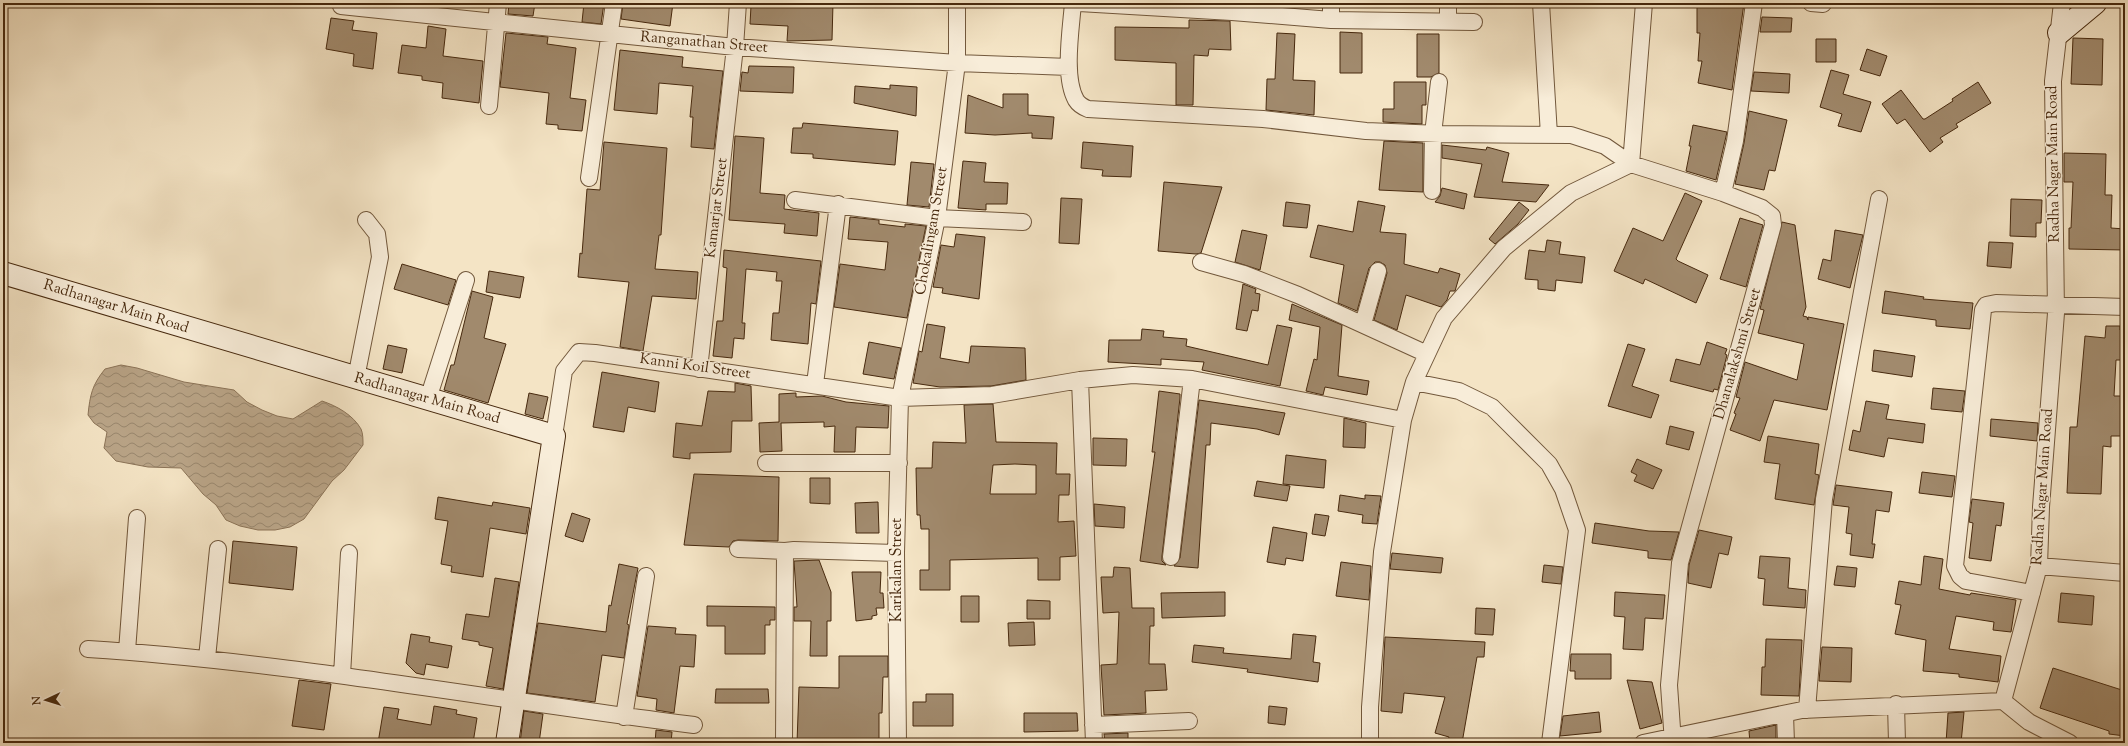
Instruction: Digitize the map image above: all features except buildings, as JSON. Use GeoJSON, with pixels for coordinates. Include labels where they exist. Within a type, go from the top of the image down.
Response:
{"type":"FeatureCollection","features":[{"type":"Feature","properties":{"kind":"street"},"geometry":{"type":"LineString","coordinates":[[490,106],[498,3]]}},
{"type":"Feature","properties":{"kind":"street"},"geometry":{"type":"LineString","coordinates":[[589,178],[614,3]]}},
{"type":"Feature","properties":{"kind":"street","name":"Kamarjar Street"},"geometry":{"type":"LineString","coordinates":[[699,369],[736,47],[738,3]]}},
{"type":"Feature","properties":{"kind":"street","name":"Chokalingam Street"},"geometry":{"type":"LineString","coordinates":[[900,398],[936,218],[957,63],[956,3]]}},
{"type":"Feature","properties":{"kind":"street","name":"Dhanalakshmi Street"},"geometry":{"type":"LineString","coordinates":[[1073,3],[1068,67],[1076,99],[1080,105],[1088,109],[1263,120],[1366,131],[1433,134],[1571,135],[1590,139],[1605,146],[1631,164],[1724,193],[1762,208],[1772,216],[1773,225],[1680,563],[1669,685],[1673,739]]}},
{"type":"Feature","properties":{"kind":"street"},"geometry":{"type":"LineString","coordinates":[[1079,3],[1232,8],[1331,20],[1448,20],[1474,22]]}},
{"type":"Feature","properties":{"kind":"street"},"geometry":{"type":"LineString","coordinates":[[1331,3],[1331,20]]}},
{"type":"Feature","properties":{"kind":"street"},"geometry":{"type":"LineString","coordinates":[[1448,3],[1448,20]]}},
{"type":"Feature","properties":{"kind":"street"},"geometry":{"type":"LineString","coordinates":[[1541,3],[1548,135]]}},
{"type":"Feature","properties":{"kind":"street"},"geometry":{"type":"LineString","coordinates":[[1370,743],[1370,707],[1382,552],[1402,420],[1414,382],[1444,318],[1504,248],[1571,193],[1631,164],[1644,3]]}},
{"type":"Feature","properties":{"kind":"street"},"geometry":{"type":"LineString","coordinates":[[1724,193],[1735,141],[1754,3]]}},
{"type":"Feature","properties":{"kind":"street","name":"Radha Nagar Main Road"},"geometry":{"type":"LineString","coordinates":[[2003,701],[2039,566],[2041,507],[2056,306],[2053,81],[2062,3]]}},
{"type":"Feature","properties":{"kind":"street"},"geometry":{"type":"LineString","coordinates":[[2059,33],[2095,3]]}},
{"type":"Feature","properties":{"kind":"street","name":"Ranganathan Street"},"geometry":{"type":"LineString","coordinates":[[341,6],[736,47],[957,63],[1068,67]]}},
{"type":"Feature","properties":{"kind":"street"},"geometry":{"type":"LineString","coordinates":[[1432,191],[1433,134],[1439,82]]}},
{"type":"Feature","properties":{"kind":"street"},"geometry":{"type":"LineString","coordinates":[[1807,710],[1824,499],[1879,199]]}},
{"type":"Feature","properties":{"kind":"street"},"geometry":{"type":"LineString","coordinates":[[795,200],[838,204],[936,218],[1023,222]]}},
{"type":"Feature","properties":{"kind":"street"},"geometry":{"type":"LineString","coordinates":[[815,384],[838,204]]}},
{"type":"Feature","properties":{"kind":"street"},"geometry":{"type":"LineString","coordinates":[[356,378],[380,257],[377,234],[366,220]]}},
{"type":"Feature","properties":{"kind":"street"},"geometry":{"type":"LineString","coordinates":[[1201,262],[1244,274],[1298,295],[1363,324],[1388,338],[1427,354]]}},
{"type":"Feature","properties":{"kind":"street"},"geometry":{"type":"LineString","coordinates":[[1363,324],[1378,271]]}},
{"type":"Feature","properties":{"kind":"street","name":"Radhanagar Main Road"},"geometry":{"type":"LineString","coordinates":[[3,273],[554,436]]}},
{"type":"Feature","properties":{"kind":"street"},"geometry":{"type":"LineString","coordinates":[[428,399],[466,280]]}},
{"type":"Feature","properties":{"kind":"street"},"geometry":{"type":"LineString","coordinates":[[2032,592],[1966,581],[1960,576],[1955,566],[1955,549],[1983,310],[1986,305],[1996,303],[2125,307]]}},
{"type":"Feature","properties":{"kind":"street","name":"Kanni Koil Street"},"geometry":{"type":"LineString","coordinates":[[554,436],[564,371],[579,352],[595,352],[699,369],[815,384],[900,398],[992,395],[1080,380],[1133,375],[1192,379],[1402,420]]}},
{"type":"Feature","properties":{"kind":"street"},"geometry":{"type":"LineString","coordinates":[[1171,557],[1192,379]]}},
{"type":"Feature","properties":{"kind":"street"},"geometry":{"type":"LineString","coordinates":[[1080,380],[1094,743]]}},
{"type":"Feature","properties":{"kind":"street"},"geometry":{"type":"LineString","coordinates":[[1414,382],[1459,391],[1492,407],[1549,464],[1563,489],[1577,530],[1550,743]]}},
{"type":"Feature","properties":{"kind":"street","name":"Karikalan Street"},"geometry":{"type":"LineString","coordinates":[[898,743],[896,553],[900,398]]}},
{"type":"Feature","properties":{"kind":"street"},"geometry":{"type":"LineString","coordinates":[[507,743],[554,436]]}},
{"type":"Feature","properties":{"kind":"street"},"geometry":{"type":"LineString","coordinates":[[766,463],[899,463]]}},
{"type":"Feature","properties":{"kind":"street"},"geometry":{"type":"LineString","coordinates":[[127,651],[137,518]]}},
{"type":"Feature","properties":{"kind":"street"},"geometry":{"type":"LineString","coordinates":[[208,658],[218,549]]}},
{"type":"Feature","properties":{"kind":"street"},"geometry":{"type":"LineString","coordinates":[[738,549],[896,553]]}},
{"type":"Feature","properties":{"kind":"street"},"geometry":{"type":"LineString","coordinates":[[784,743],[785,551]]}},
{"type":"Feature","properties":{"kind":"street"},"geometry":{"type":"LineString","coordinates":[[342,675],[349,553]]}},
{"type":"Feature","properties":{"kind":"street"},"geometry":{"type":"LineString","coordinates":[[2039,566],[2125,573]]}},
{"type":"Feature","properties":{"kind":"street"},"geometry":{"type":"LineString","coordinates":[[624,717],[646,576]]}},
{"type":"Feature","properties":{"kind":"street"},"geometry":{"type":"LineString","coordinates":[[88,649],[208,658],[342,675],[624,717],[694,725]]}},
{"type":"Feature","properties":{"kind":"street"},"geometry":{"type":"LineString","coordinates":[[1643,743],[1673,739],[1807,710],[1896,704],[2003,701],[2029,722],[2070,743]]}},
{"type":"Feature","properties":{"kind":"street"},"geometry":{"type":"LineString","coordinates":[[1896,704],[1897,743]]}},
{"type":"Feature","properties":{"kind":"street"},"geometry":{"type":"LineString","coordinates":[[1785,714],[1786,743]]}},
{"type":"Feature","properties":{"kind":"street"},"geometry":{"type":"LineString","coordinates":[[1093,725],[1189,721]]}},
{"type":"Feature","properties":{"kind":"water"},"geometry":{"type":"Polygon","coordinates":[[[121,365],[137,368],[184,382],[234,390],[247,402],[262,410],[277,416],[293,419],[322,401],[339,408],[354,419],[362,431],[363,445],[344,470],[332,481],[304,519],[290,527],[275,530],[258,530],[240,526],[226,520],[216,505],[203,494],[181,468],[148,467],[116,461],[104,448],[107,432],[94,423],[88,415],[91,396],[94,385],[105,369],[121,365]]]}}]}
